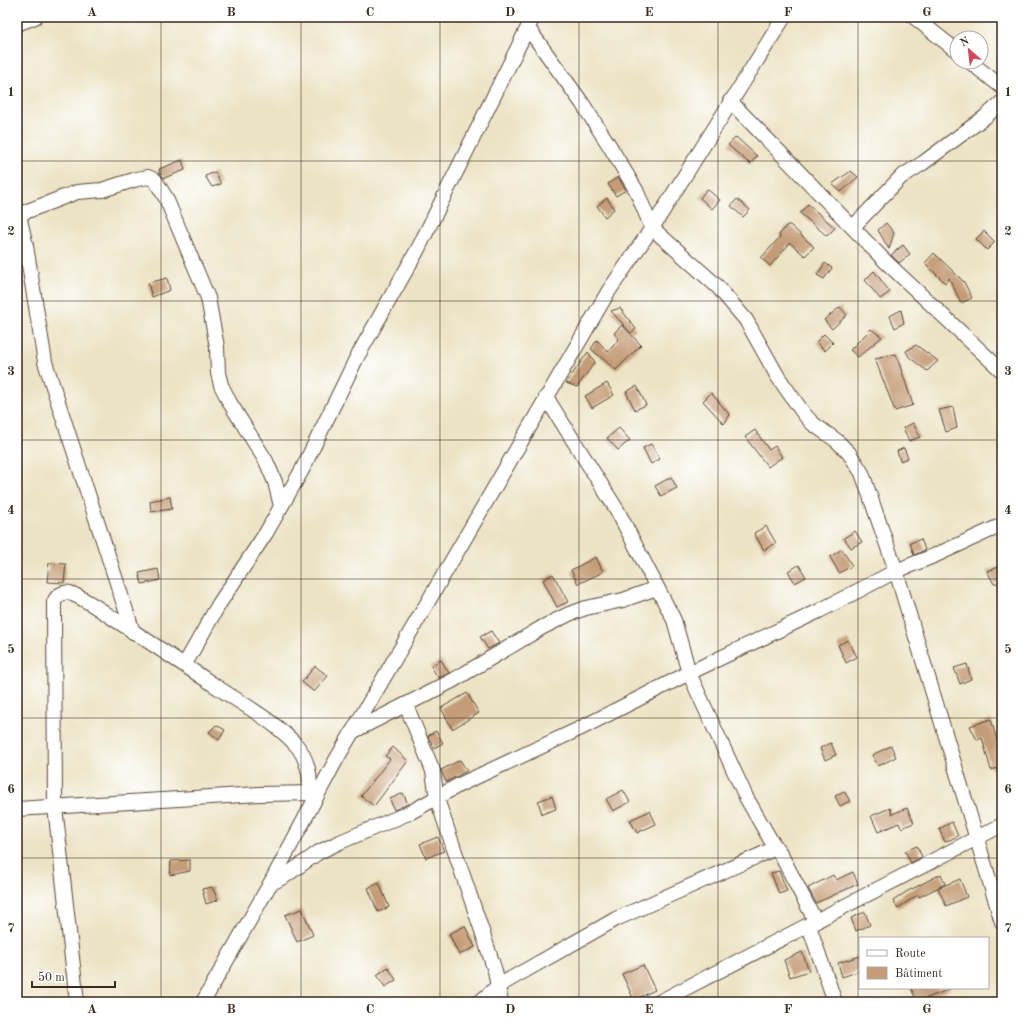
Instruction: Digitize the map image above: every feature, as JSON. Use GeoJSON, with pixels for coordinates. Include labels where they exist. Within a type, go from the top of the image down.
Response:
{"type":"FeatureCollection","features":[{"type":"Feature","properties":{"kind":"street"},"geometry":{"type":"LineString","coordinates":[[17,24],[35,17]]}},
{"type":"Feature","properties":{"kind":"street"},"geometry":{"type":"LineString","coordinates":[[203,1002],[270,884],[313,792],[352,732],[608,292],[652,228],[730,101],[784,17]]}},
{"type":"Feature","properties":{"kind":"street"},"geometry":{"type":"LineString","coordinates":[[914,17],[949,45]]}},
{"type":"Feature","properties":{"kind":"street"},"geometry":{"type":"LineString","coordinates":[[530,22],[636,190],[652,228],[718,287],[746,320],[778,377],[804,414],[812,423],[837,441],[849,454],[862,473],[896,571],[1002,922]]}},
{"type":"Feature","properties":{"kind":"street"},"geometry":{"type":"LineString","coordinates":[[185,664],[219,604],[302,470],[357,357],[418,249],[530,22]]}},
{"type":"Feature","properties":{"kind":"street"},"geometry":{"type":"LineString","coordinates":[[980,70],[1002,87]]}},
{"type":"Feature","properties":{"kind":"street"},"geometry":{"type":"LineString","coordinates":[[730,101],[886,262],[1002,371]]}},
{"type":"Feature","properties":{"kind":"street"},"geometry":{"type":"LineString","coordinates":[[852,227],[901,177],[923,163],[985,117],[1002,102]]}},
{"type":"Feature","properties":{"kind":"street"},"geometry":{"type":"LineString","coordinates":[[134,632],[45,362],[26,246],[18,214],[77,192],[102,190],[148,177],[155,180],[166,198],[208,298],[217,347],[218,373],[221,385],[230,403],[266,461],[276,482],[281,506]]}},
{"type":"Feature","properties":{"kind":"street"},"geometry":{"type":"LineString","coordinates":[[546,397],[617,510],[674,620],[689,673],[746,797],[776,848],[813,924],[835,1002]]}},
{"type":"Feature","properties":{"kind":"street"},"geometry":{"type":"LineString","coordinates":[[270,884],[285,876],[319,852],[411,812],[437,799],[459,785],[579,729],[689,673],[819,611],[896,571],[1002,525]]}},
{"type":"Feature","properties":{"kind":"street"},"geometry":{"type":"LineString","coordinates":[[352,732],[452,681],[543,627],[569,614],[586,608],[623,600],[657,588]]}},
{"type":"Feature","properties":{"kind":"street"},"geometry":{"type":"LineString","coordinates":[[77,1002],[55,807],[54,602],[58,596],[62,593],[70,593],[185,664],[282,732],[297,747],[307,768],[313,792]]}},
{"type":"Feature","properties":{"kind":"street"},"geometry":{"type":"LineString","coordinates":[[406,705],[433,771],[437,799],[483,934],[501,1002]]}},
{"type":"Feature","properties":{"kind":"street"},"geometry":{"type":"LineString","coordinates":[[17,809],[313,792]]}},
{"type":"Feature","properties":{"kind":"street"},"geometry":{"type":"LineString","coordinates":[[658,1002],[679,998],[813,924],[978,839],[1002,825]]}},
{"type":"Feature","properties":{"kind":"street"},"geometry":{"type":"LineString","coordinates":[[480,1002],[498,986],[616,919],[776,848]]}},
{"type":"Feature","properties":{"kind":"building"},"geometry":{"type":"Polygon","coordinates":[[[736,137],[757,156],[750,164],[728,145],[736,137]]]}},
{"type":"Feature","properties":{"kind":"building"},"geometry":{"type":"Polygon","coordinates":[[[182,160],[185,170],[164,178],[160,174],[159,169],[182,160]]]}},
{"type":"Feature","properties":{"kind":"building"},"geometry":{"type":"Polygon","coordinates":[[[851,171],[858,177],[841,192],[832,184],[851,171]]]}},
{"type":"Feature","properties":{"kind":"building"},"geometry":{"type":"Polygon","coordinates":[[[215,172],[221,184],[212,187],[205,176],[215,172]]]}},
{"type":"Feature","properties":{"kind":"building"},"geometry":{"type":"Polygon","coordinates":[[[618,177],[626,190],[616,196],[608,184],[618,177]]]}},
{"type":"Feature","properties":{"kind":"building"},"geometry":{"type":"Polygon","coordinates":[[[707,189],[720,200],[712,209],[700,198],[707,189]]]}},
{"type":"Feature","properties":{"kind":"building"},"geometry":{"type":"Polygon","coordinates":[[[607,198],[614,209],[605,217],[597,206],[607,198]]]}},
{"type":"Feature","properties":{"kind":"building"},"geometry":{"type":"Polygon","coordinates":[[[737,199],[750,210],[743,217],[731,206],[737,199]]]}},
{"type":"Feature","properties":{"kind":"building"},"geometry":{"type":"Polygon","coordinates":[[[808,204],[835,228],[827,236],[800,213],[808,204]]]}},
{"type":"Feature","properties":{"kind":"building"},"geometry":{"type":"Polygon","coordinates":[[[886,223],[894,233],[889,249],[878,230],[886,223]]]}},
{"type":"Feature","properties":{"kind":"building"},"geometry":{"type":"Polygon","coordinates":[[[787,225],[790,225],[814,247],[805,256],[790,243],[770,266],[761,258],[780,237],[779,235],[787,225]]]}},
{"type":"Feature","properties":{"kind":"building"},"geometry":{"type":"Polygon","coordinates":[[[984,231],[995,242],[987,250],[976,239],[984,231]]]}},
{"type":"Feature","properties":{"kind":"building"},"geometry":{"type":"Polygon","coordinates":[[[903,245],[910,254],[899,263],[891,255],[903,245]]]}},
{"type":"Feature","properties":{"kind":"building"},"geometry":{"type":"Polygon","coordinates":[[[934,253],[964,282],[972,298],[961,303],[949,278],[945,283],[925,263],[934,253]]]}},
{"type":"Feature","properties":{"kind":"building"},"geometry":{"type":"Polygon","coordinates":[[[825,263],[832,268],[824,279],[817,275],[825,263]]]}},
{"type":"Feature","properties":{"kind":"building"},"geometry":{"type":"Polygon","coordinates":[[[874,271],[890,292],[880,299],[865,280],[874,271]]]}},
{"type":"Feature","properties":{"kind":"building"},"geometry":{"type":"Polygon","coordinates":[[[167,278],[170,290],[152,297],[148,283],[167,278]]]}},
{"type":"Feature","properties":{"kind":"building"},"geometry":{"type":"Polygon","coordinates":[[[840,307],[847,315],[832,329],[824,320],[840,307]]]}},
{"type":"Feature","properties":{"kind":"building"},"geometry":{"type":"Polygon","coordinates":[[[620,308],[636,329],[631,333],[611,311],[620,308]]]}},
{"type":"Feature","properties":{"kind":"building"},"geometry":{"type":"Polygon","coordinates":[[[901,310],[904,323],[895,328],[890,316],[901,310]]]}},
{"type":"Feature","properties":{"kind":"building"},"geometry":{"type":"Polygon","coordinates":[[[622,325],[641,345],[616,370],[591,349],[597,340],[608,352],[619,339],[614,333],[622,325]]]}},
{"type":"Feature","properties":{"kind":"building"},"geometry":{"type":"Polygon","coordinates":[[[871,329],[882,337],[858,357],[850,350],[871,329]]]}},
{"type":"Feature","properties":{"kind":"building"},"geometry":{"type":"Polygon","coordinates":[[[824,334],[833,343],[825,351],[816,342],[824,334]]]}},
{"type":"Feature","properties":{"kind":"building"},"geometry":{"type":"Polygon","coordinates":[[[916,345],[938,361],[927,371],[909,357],[906,351],[916,345]]]}},
{"type":"Feature","properties":{"kind":"building"},"geometry":{"type":"Polygon","coordinates":[[[588,352],[595,362],[577,387],[566,383],[588,352]]]}},
{"type":"Feature","properties":{"kind":"building"},"geometry":{"type":"Polygon","coordinates":[[[896,354],[913,405],[895,411],[875,359],[896,354]]]}},
{"type":"Feature","properties":{"kind":"building"},"geometry":{"type":"Polygon","coordinates":[[[607,383],[614,395],[592,408],[585,396],[607,383]]]}},
{"type":"Feature","properties":{"kind":"building"},"geometry":{"type":"Polygon","coordinates":[[[637,386],[646,405],[635,410],[626,392],[637,386]]]}},
{"type":"Feature","properties":{"kind":"building"},"geometry":{"type":"Polygon","coordinates":[[[711,393],[730,415],[724,424],[703,401],[711,393]]]}},
{"type":"Feature","properties":{"kind":"building"},"geometry":{"type":"Polygon","coordinates":[[[953,407],[957,428],[946,432],[939,410],[953,407]]]}},
{"type":"Feature","properties":{"kind":"building"},"geometry":{"type":"Polygon","coordinates":[[[913,423],[920,437],[909,441],[903,428],[913,423]]]}},
{"type":"Feature","properties":{"kind":"building"},"geometry":{"type":"Polygon","coordinates":[[[619,428],[630,440],[618,450],[607,438],[619,428]]]}},
{"type":"Feature","properties":{"kind":"building"},"geometry":{"type":"Polygon","coordinates":[[[755,430],[769,450],[775,446],[782,457],[768,467],[745,437],[755,430]]]}},
{"type":"Feature","properties":{"kind":"building"},"geometry":{"type":"Polygon","coordinates":[[[651,444],[660,459],[651,464],[643,448],[651,444]]]}},
{"type":"Feature","properties":{"kind":"building"},"geometry":{"type":"Polygon","coordinates":[[[904,448],[908,458],[900,461],[897,451],[904,448]]]}},
{"type":"Feature","properties":{"kind":"building"},"geometry":{"type":"Polygon","coordinates":[[[671,477],[677,488],[661,496],[655,486],[671,477]]]}},
{"type":"Feature","properties":{"kind":"building"},"geometry":{"type":"Polygon","coordinates":[[[170,497],[172,509],[151,512],[150,501],[170,497]]]}},
{"type":"Feature","properties":{"kind":"building"},"geometry":{"type":"Polygon","coordinates":[[[766,526],[776,543],[764,550],[754,533],[766,526]]]}},
{"type":"Feature","properties":{"kind":"building"},"geometry":{"type":"Polygon","coordinates":[[[855,531],[862,542],[851,548],[844,538],[855,531]]]}},
{"type":"Feature","properties":{"kind":"building"},"geometry":{"type":"Polygon","coordinates":[[[921,539],[925,550],[914,555],[910,543],[921,539]]]}},
{"type":"Feature","properties":{"kind":"building"},"geometry":{"type":"Polygon","coordinates":[[[842,549],[852,566],[839,573],[830,557],[842,549]]]}},
{"type":"Feature","properties":{"kind":"building"},"geometry":{"type":"Polygon","coordinates":[[[596,557],[603,572],[578,584],[571,570],[596,557]]]}},
{"type":"Feature","properties":{"kind":"building"},"geometry":{"type":"Polygon","coordinates":[[[49,563],[66,564],[64,583],[47,582],[49,563]]]}},
{"type":"Feature","properties":{"kind":"building"},"geometry":{"type":"Polygon","coordinates":[[[799,565],[806,577],[795,583],[788,571],[799,565]]]}},
{"type":"Feature","properties":{"kind":"building"},"geometry":{"type":"Polygon","coordinates":[[[1002,566],[1002,581],[994,584],[987,571],[1002,566]]]}},
{"type":"Feature","properties":{"kind":"building"},"geometry":{"type":"Polygon","coordinates":[[[158,569],[160,580],[142,584],[139,573],[158,569]]]}},
{"type":"Feature","properties":{"kind":"building"},"geometry":{"type":"Polygon","coordinates":[[[553,574],[568,602],[557,607],[543,580],[553,574]]]}},
{"type":"Feature","properties":{"kind":"building"},"geometry":{"type":"Polygon","coordinates":[[[491,631],[499,643],[488,649],[480,637],[491,631]]]}},
{"type":"Feature","properties":{"kind":"building"},"geometry":{"type":"Polygon","coordinates":[[[848,640],[857,657],[846,663],[838,645],[848,640]]]}},
{"type":"Feature","properties":{"kind":"building"},"geometry":{"type":"Polygon","coordinates":[[[441,660],[449,673],[438,678],[431,666],[441,660]]]}},
{"type":"Feature","properties":{"kind":"building"},"geometry":{"type":"Polygon","coordinates":[[[967,664],[971,679],[960,684],[954,668],[967,664]]]}},
{"type":"Feature","properties":{"kind":"building"},"geometry":{"type":"Polygon","coordinates":[[[315,666],[328,676],[314,692],[302,682],[315,666]]]}},
{"type":"Feature","properties":{"kind":"building"},"geometry":{"type":"Polygon","coordinates":[[[467,693],[479,713],[452,729],[441,708],[467,693]]]}},
{"type":"Feature","properties":{"kind":"building"},"geometry":{"type":"Polygon","coordinates":[[[991,719],[997,741],[999,740],[1002,748],[1002,767],[991,770],[982,738],[977,740],[970,726],[991,719]]]}},
{"type":"Feature","properties":{"kind":"building"},"geometry":{"type":"Polygon","coordinates":[[[216,725],[225,730],[219,740],[209,732],[216,725]]]}},
{"type":"Feature","properties":{"kind":"building"},"geometry":{"type":"Polygon","coordinates":[[[436,731],[443,743],[434,748],[428,736],[436,731]]]}},
{"type":"Feature","properties":{"kind":"building"},"geometry":{"type":"Polygon","coordinates":[[[831,743],[836,755],[825,760],[820,748],[831,743]]]}},
{"type":"Feature","properties":{"kind":"building"},"geometry":{"type":"Polygon","coordinates":[[[891,746],[896,757],[878,766],[872,755],[891,746]]]}},
{"type":"Feature","properties":{"kind":"building"},"geometry":{"type":"Polygon","coordinates":[[[393,747],[408,761],[374,806],[361,796],[390,759],[385,756],[393,747]]]}},
{"type":"Feature","properties":{"kind":"building"},"geometry":{"type":"Polygon","coordinates":[[[460,760],[467,771],[446,782],[441,770],[460,760]]]}},
{"type":"Feature","properties":{"kind":"building"},"geometry":{"type":"Polygon","coordinates":[[[623,790],[630,802],[613,811],[606,799],[623,790]]]}},
{"type":"Feature","properties":{"kind":"building"},"geometry":{"type":"Polygon","coordinates":[[[844,791],[850,801],[840,806],[835,796],[844,791]]]}},
{"type":"Feature","properties":{"kind":"building"},"geometry":{"type":"Polygon","coordinates":[[[403,793],[408,804],[394,810],[390,799],[403,793]]]}},
{"type":"Feature","properties":{"kind":"building"},"geometry":{"type":"Polygon","coordinates":[[[552,796],[556,809],[542,814],[538,801],[552,796]]]}},
{"type":"Feature","properties":{"kind":"building"},"geometry":{"type":"Polygon","coordinates":[[[890,808],[892,814],[907,808],[914,823],[901,828],[899,823],[878,832],[871,816],[890,808]]]}},
{"type":"Feature","properties":{"kind":"building"},"geometry":{"type":"Polygon","coordinates":[[[650,811],[656,824],[637,833],[630,820],[650,811]]]}},
{"type":"Feature","properties":{"kind":"building"},"geometry":{"type":"Polygon","coordinates":[[[952,822],[958,836],[945,842],[939,829],[952,822]]]}},
{"type":"Feature","properties":{"kind":"building"},"geometry":{"type":"Polygon","coordinates":[[[438,837],[444,851],[426,858],[420,844],[438,837]]]}},
{"type":"Feature","properties":{"kind":"building"},"geometry":{"type":"Polygon","coordinates":[[[917,846],[922,857],[911,863],[905,851],[917,846]]]}},
{"type":"Feature","properties":{"kind":"building"},"geometry":{"type":"Polygon","coordinates":[[[190,860],[190,871],[170,875],[171,861],[190,860]]]}},
{"type":"Feature","properties":{"kind":"building"},"geometry":{"type":"Polygon","coordinates":[[[779,871],[787,891],[779,894],[771,873],[779,871]]]}},
{"type":"Feature","properties":{"kind":"building"},"geometry":{"type":"Polygon","coordinates":[[[853,872],[858,884],[816,903],[808,888],[833,875],[836,880],[853,872]]]}},
{"type":"Feature","properties":{"kind":"building"},"geometry":{"type":"Polygon","coordinates":[[[941,874],[945,884],[919,897],[918,895],[898,908],[893,901],[906,892],[941,874]]]}},
{"type":"Feature","properties":{"kind":"building"},"geometry":{"type":"Polygon","coordinates":[[[960,879],[967,897],[946,906],[938,888],[960,879]]]}},
{"type":"Feature","properties":{"kind":"building"},"geometry":{"type":"Polygon","coordinates":[[[379,883],[389,907],[378,912],[368,888],[379,883]]]}},
{"type":"Feature","properties":{"kind":"building"},"geometry":{"type":"Polygon","coordinates":[[[212,887],[218,900],[206,904],[202,889],[212,887]]]}},
{"type":"Feature","properties":{"kind":"building"},"geometry":{"type":"Polygon","coordinates":[[[302,909],[313,935],[297,942],[285,915],[302,909]]]}},
{"type":"Feature","properties":{"kind":"building"},"geometry":{"type":"Polygon","coordinates":[[[865,912],[870,925],[856,931],[851,918],[865,912]]]}},
{"type":"Feature","properties":{"kind":"building"},"geometry":{"type":"Polygon","coordinates":[[[465,926],[475,947],[459,955],[449,934],[465,926]]]}},
{"type":"Feature","properties":{"kind":"building"},"geometry":{"type":"Polygon","coordinates":[[[802,952],[809,971],[790,977],[784,960],[802,952]]]}},
{"type":"Feature","properties":{"kind":"building"},"geometry":{"type":"Polygon","coordinates":[[[859,956],[859,971],[842,977],[838,963],[859,956]]]}},
{"type":"Feature","properties":{"kind":"building"},"geometry":{"type":"Polygon","coordinates":[[[643,965],[655,990],[634,1000],[622,974],[643,965]]]}},
{"type":"Feature","properties":{"kind":"building"},"geometry":{"type":"Polygon","coordinates":[[[388,967],[396,980],[385,987],[377,975],[388,967]]]}},
{"type":"Feature","properties":{"kind":"building"},"geometry":{"type":"Polygon","coordinates":[[[911,989],[950,989],[917,1002],[911,989]]]}}]}
